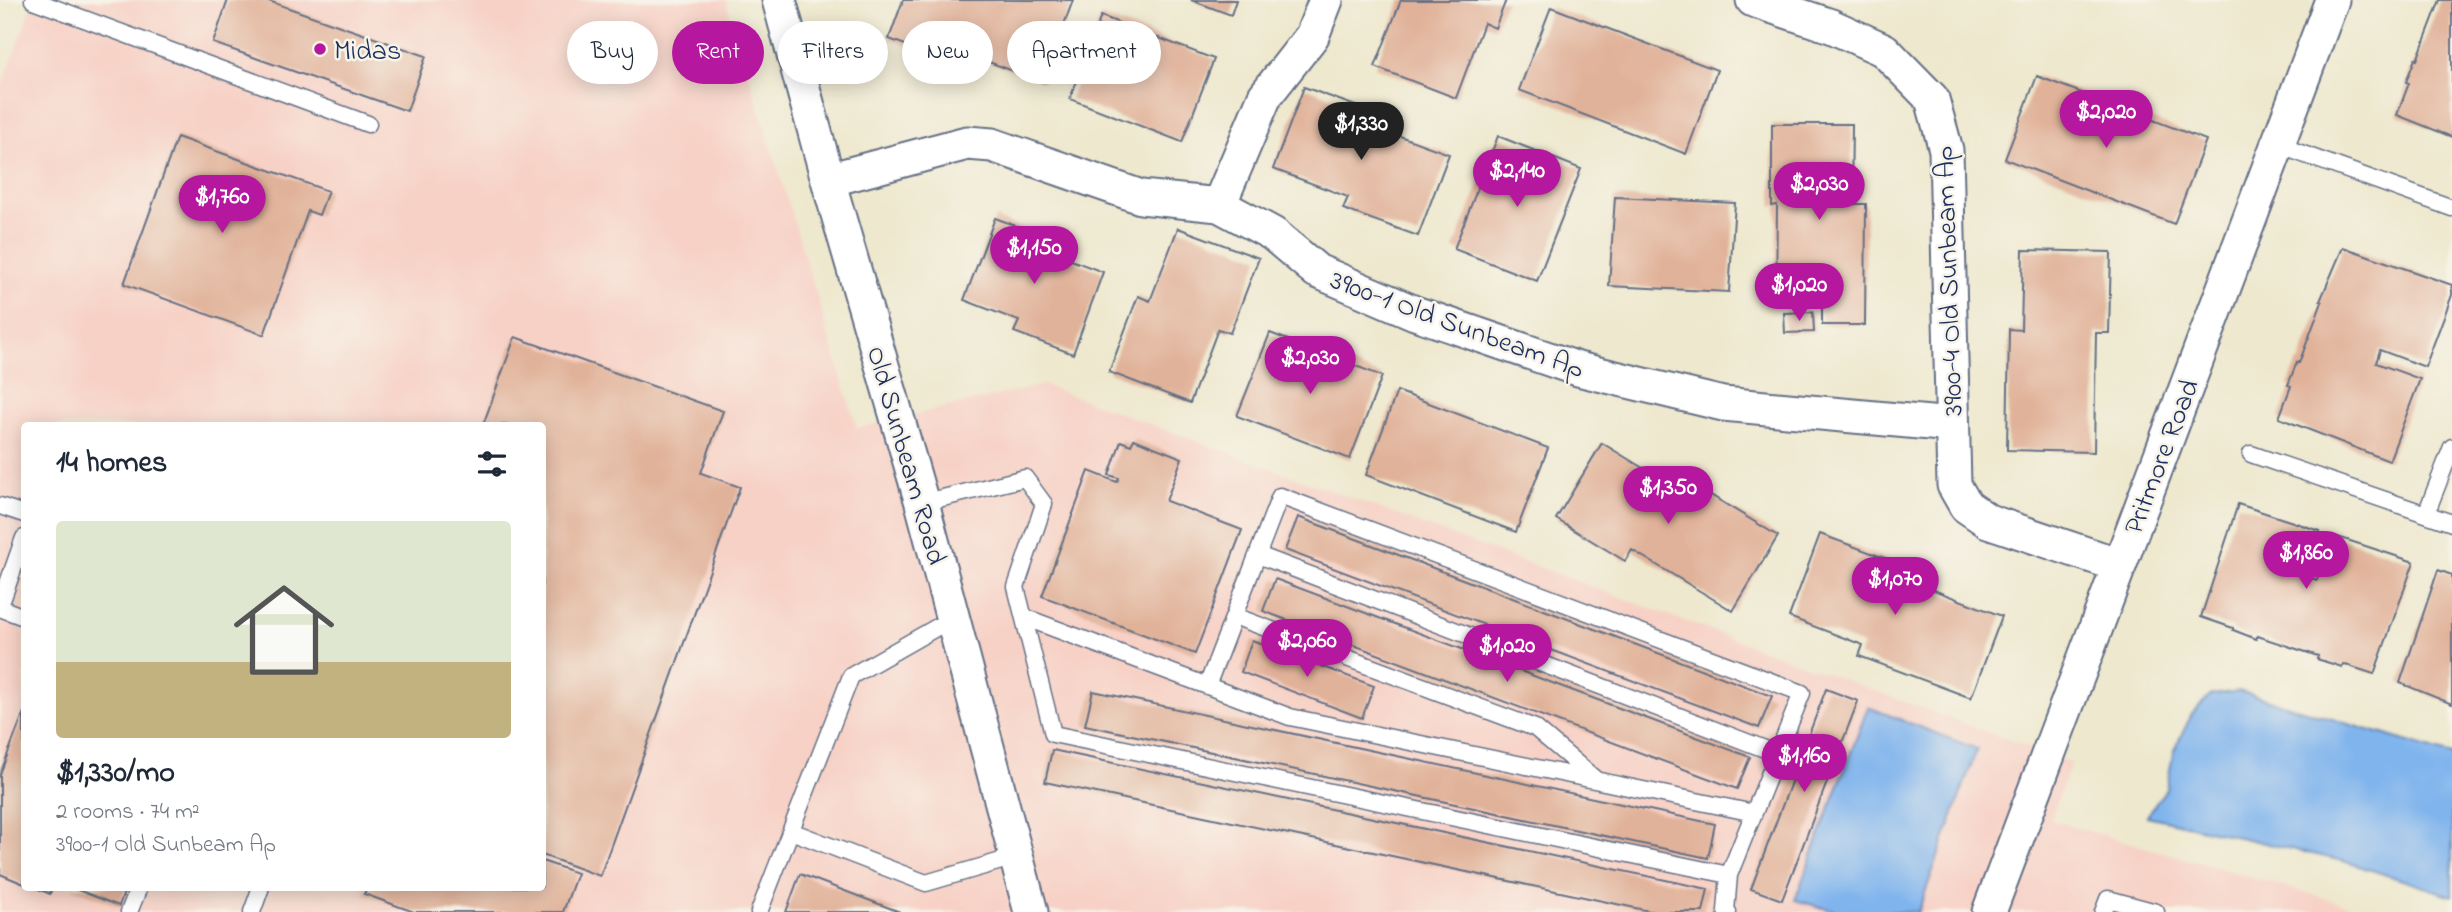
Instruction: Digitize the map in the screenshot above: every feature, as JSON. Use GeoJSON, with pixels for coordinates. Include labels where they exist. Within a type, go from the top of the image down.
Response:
{"type":"FeatureCollection","features":[{"type":"Feature","properties":{"kind":"street","name":"Old Sunbeam Road"},"geometry":{"type":"LineString","coordinates":[[779,0],[922,503],[1031,912]]}},
{"type":"Feature","properties":{"kind":"street"},"geometry":{"type":"LineString","coordinates":[[1219,205],[1265,96],[1312,36],[1326,0]]}},
{"type":"Feature","properties":{"kind":"street","name":"3900-4 Old Sunbeam Ap"},"geometry":{"type":"LineString","coordinates":[[1753,0],[1831,26],[1884,50],[1932,99],[1946,150],[1949,195],[1954,485],[1966,506],[1988,521],[2119,565]]}},
{"type":"Feature","properties":{"kind":"street","name":"Pritmore Road"},"geometry":{"type":"LineString","coordinates":[[1989,912],[2332,0]]}},
{"type":"Feature","properties":{"kind":"street","name":"3900-1 Old Sunbeam Ap"},"geometry":{"type":"LineString","coordinates":[[828,180],[967,143],[992,145],[1141,197],[1219,205],[1273,234],[1317,271],[1415,313],[1578,369],[1723,404],[1952,425]]}},
{"type":"Feature","properties":{"kind":"lane"},"geometry":{"type":"LineString","coordinates":[[33,0],[368,124]]}},
{"type":"Feature","properties":{"kind":"lane"},"geometry":{"type":"LineString","coordinates":[[2278,145],[2452,208]]}},
{"type":"Feature","properties":{"kind":"lane"},"geometry":{"type":"LineString","coordinates":[[2426,514],[2452,447]]}},
{"type":"Feature","properties":{"kind":"lane"},"geometry":{"type":"LineString","coordinates":[[2251,454],[2452,523]]}},
{"type":"Feature","properties":{"kind":"lane"},"geometry":{"type":"LineString","coordinates":[[922,503],[1025,478],[1044,504],[1016,587],[1053,734],[1729,875]]}},
{"type":"Feature","properties":{"kind":"lane"},"geometry":{"type":"LineString","coordinates":[[1207,686],[1280,496],[1802,693],[1729,875],[1728,912]]}},
{"type":"Feature","properties":{"kind":"lane"},"geometry":{"type":"LineString","coordinates":[[0,506],[21,513]]}},
{"type":"Feature","properties":{"kind":"lane"},"geometry":{"type":"LineString","coordinates":[[21,547],[0,607],[21,616]]}},
{"type":"Feature","properties":{"kind":"lane"},"geometry":{"type":"LineString","coordinates":[[1258,555],[1778,754]]}},
{"type":"Feature","properties":{"kind":"lane"},"geometry":{"type":"LineString","coordinates":[[1234,616],[1535,728],[1597,781]]}},
{"type":"Feature","properties":{"kind":"lane"},"geometry":{"type":"LineString","coordinates":[[1024,617],[1290,716],[1754,813]]}},
{"type":"Feature","properties":{"kind":"lane"},"geometry":{"type":"LineString","coordinates":[[759,912],[851,676],[953,618]]}},
{"type":"Feature","properties":{"kind":"lane"},"geometry":{"type":"LineString","coordinates":[[791,831],[926,883],[1016,857]]}},
{"type":"Feature","properties":{"kind":"lane"},"geometry":{"type":"LineString","coordinates":[[129,912],[137,891]]}},
{"type":"Feature","properties":{"kind":"lane"},"geometry":{"type":"LineString","coordinates":[[252,912],[260,891]]}},
{"type":"Feature","properties":{"kind":"lane"},"geometry":{"type":"LineString","coordinates":[[2103,912],[2108,899],[2156,912]]}},
{"type":"Feature","properties":{"kind":"shaded area"},"geometry":{"type":"Polygon","coordinates":[[[34,0],[726,0],[732,21],[672,21],[672,84],[752,84],[857,428],[1044,385],[2071,763],[2050,820],[2373,912],[0,912],[0,90],[34,0]]]}},
{"type":"Feature","properties":{"kind":"water"},"geometry":{"type":"Polygon","coordinates":[[[2239,691],[2452,755],[2452,896],[2343,861],[2147,816],[2166,789],[2174,750],[2192,714],[2211,695],[2239,691]]]}},
{"type":"Feature","properties":{"kind":"water"},"geometry":{"type":"Polygon","coordinates":[[[1868,707],[1977,749],[1918,912],[1839,912],[1795,900],[1868,707]]]}},
{"type":"Feature","properties":{"kind":"building","name":"Midas"},"geometry":{"type":"Polygon","coordinates":[[[228,0],[266,0],[426,56],[407,111],[213,43],[228,0]]]}},
{"type":"Feature","properties":{"kind":"building"},"geometry":{"type":"Polygon","coordinates":[[[903,0],[1073,0],[1065,21],[1007,21],[1007,69],[993,64],[993,21],[902,21],[902,44],[889,39],[903,0]]]}},
{"type":"Feature","properties":{"kind":"building"},"geometry":{"type":"Polygon","coordinates":[[[1191,0],[1236,0],[1231,15],[1191,0]]]}},
{"type":"Feature","properties":{"kind":"building"},"geometry":{"type":"Polygon","coordinates":[[[1401,0],[1506,0],[1495,28],[1484,23],[1456,98],[1375,67],[1401,0]]]}},
{"type":"Feature","properties":{"kind":"building"},"geometry":{"type":"Polygon","coordinates":[[[2440,0],[2452,0],[2452,137],[2397,115],[2409,83],[2406,82],[2440,0]]]}},
{"type":"Feature","properties":{"kind":"building"},"geometry":{"type":"Polygon","coordinates":[[[1551,7],[1717,70],[1686,154],[1519,90],[1551,7]]]}},
{"type":"Feature","properties":{"kind":"building"},"geometry":{"type":"Polygon","coordinates":[[[1101,16],[1114,21],[1099,21],[1101,16]]]}},
{"type":"Feature","properties":{"kind":"building"},"geometry":{"type":"Polygon","coordinates":[[[1161,39],[1214,59],[1182,142],[1070,99],[1076,84],[1161,84],[1161,39]]]}},
{"type":"Feature","properties":{"kind":"building"},"geometry":{"type":"Polygon","coordinates":[[[2037,76],[2206,140],[2174,224],[2005,159],[2037,76]]]}},
{"type":"Feature","properties":{"kind":"building"},"geometry":{"type":"Polygon","coordinates":[[[1304,87],[1380,115],[1375,127],[1449,154],[1418,236],[1343,209],[1348,197],[1273,169],[1304,87]]]}},
{"type":"Feature","properties":{"kind":"building"},"geometry":{"type":"Polygon","coordinates":[[[1772,124],[1852,124],[1851,204],[1866,204],[1865,325],[1822,325],[1822,304],[1776,304],[1777,205],[1772,206],[1772,124]]]}},
{"type":"Feature","properties":{"kind":"building"},"geometry":{"type":"Polygon","coordinates":[[[1498,136],[1581,169],[1537,281],[1454,249],[1498,136]]]}},
{"type":"Feature","properties":{"kind":"building"},"geometry":{"type":"Polygon","coordinates":[[[177,137],[328,191],[319,215],[308,211],[264,335],[124,284],[177,137]]]}},
{"type":"Feature","properties":{"kind":"building"},"geometry":{"type":"Polygon","coordinates":[[[1615,197],[1735,203],[1729,292],[1609,286],[1615,197]]]}},
{"type":"Feature","properties":{"kind":"building"},"geometry":{"type":"Polygon","coordinates":[[[995,218],[1052,239],[1047,251],[1103,272],[1073,354],[1014,332],[1019,321],[964,300],[995,218]]]}},
{"type":"Feature","properties":{"kind":"building"},"geometry":{"type":"Polygon","coordinates":[[[1178,228],[1259,258],[1230,333],[1218,329],[1190,403],[1109,372],[1138,296],[1150,301],[1178,228]]]}},
{"type":"Feature","properties":{"kind":"building"},"geometry":{"type":"Polygon","coordinates":[[[2343,247],[2452,285],[2452,295],[2425,367],[2380,350],[2376,363],[2420,379],[2389,461],[2279,418],[2291,386],[2288,385],[2343,247]]]}},
{"type":"Feature","properties":{"kind":"building"},"geometry":{"type":"Polygon","coordinates":[[[2023,250],[2111,252],[2109,333],[2096,333],[2094,452],[2007,450],[2009,329],[2021,330],[2023,250]]]}},
{"type":"Feature","properties":{"kind":"building"},"geometry":{"type":"Polygon","coordinates":[[[1813,312],[1814,332],[1785,333],[1784,313],[1813,312]]]}},
{"type":"Feature","properties":{"kind":"building"},"geometry":{"type":"Polygon","coordinates":[[[1270,333],[1382,376],[1350,459],[1237,416],[1270,333]]]}},
{"type":"Feature","properties":{"kind":"building"},"geometry":{"type":"Polygon","coordinates":[[[515,337],[723,411],[701,473],[740,487],[600,876],[546,856],[546,422],[484,422],[515,337]]]}},
{"type":"Feature","properties":{"kind":"building"},"geometry":{"type":"Polygon","coordinates":[[[1397,391],[1548,448],[1516,532],[1366,475],[1397,391]]]}},
{"type":"Feature","properties":{"kind":"building"},"geometry":{"type":"Polygon","coordinates":[[[1134,439],[1182,458],[1166,501],[1242,530],[1195,654],[1042,596],[1089,471],[1117,482],[1119,478],[1109,475],[1121,441],[1131,445],[1134,439]]]}},
{"type":"Feature","properties":{"kind":"building"},"geometry":{"type":"Polygon","coordinates":[[[1602,443],[1669,484],[1676,474],[1778,536],[1733,611],[1632,550],[1625,561],[1556,519],[1602,443]]]}},
{"type":"Feature","properties":{"kind":"building"},"geometry":{"type":"Polygon","coordinates":[[[2238,504],[2320,531],[2305,576],[2317,580],[2332,535],[2414,562],[2374,674],[2317,659],[2318,656],[2257,636],[2256,639],[2201,617],[2238,504]]]}},
{"type":"Feature","properties":{"kind":"building"},"geometry":{"type":"Polygon","coordinates":[[[1298,517],[1772,696],[1759,728],[1285,550],[1298,517]]]}},
{"type":"Feature","properties":{"kind":"building"},"geometry":{"type":"Polygon","coordinates":[[[1820,534],[1896,562],[1891,574],[2002,616],[1971,698],[1859,656],[1863,645],[1789,617],[1820,534]]]}},
{"type":"Feature","properties":{"kind":"building"},"geometry":{"type":"Polygon","coordinates":[[[2438,570],[2452,575],[2452,704],[2400,683],[2438,570]]]}},
{"type":"Feature","properties":{"kind":"building"},"geometry":{"type":"Polygon","coordinates":[[[1275,579],[1750,757],[1737,789],[1263,611],[1275,579]]]}},
{"type":"Feature","properties":{"kind":"building"},"geometry":{"type":"Polygon","coordinates":[[[1252,640],[1374,686],[1362,718],[1241,672],[1252,640]]]}},
{"type":"Feature","properties":{"kind":"building"},"geometry":{"type":"Polygon","coordinates":[[[1826,689],[1858,701],[1782,900],[1751,889],[1826,689]]]}},
{"type":"Feature","properties":{"kind":"building"},"geometry":{"type":"Polygon","coordinates":[[[1093,691],[1715,824],[1708,858],[1085,725],[1093,691]]]}},
{"type":"Feature","properties":{"kind":"building"},"geometry":{"type":"Polygon","coordinates":[[[21,720],[21,883],[0,874],[0,774],[21,720]]]}},
{"type":"Feature","properties":{"kind":"building"},"geometry":{"type":"Polygon","coordinates":[[[1052,750],[1708,889],[1703,912],[1654,912],[1045,782],[1052,750]]]}},
{"type":"Feature","properties":{"kind":"building"},"geometry":{"type":"Polygon","coordinates":[[[546,862],[577,873],[563,912],[414,912],[364,894],[366,891],[546,891],[546,862]]]}},
{"type":"Feature","properties":{"kind":"building"},"geometry":{"type":"Polygon","coordinates":[[[800,874],[900,912],[786,912],[800,874]]]}},
{"type":"Feature","properties":{"kind":"building"},"geometry":{"type":"Polygon","coordinates":[[[80,891],[125,891],[119,906],[80,891]]]}},
{"type":"Feature","properties":{"kind":"place","name":"Midas"},"geometry":{"type":"Point","coordinates":[320,49]}}]}
